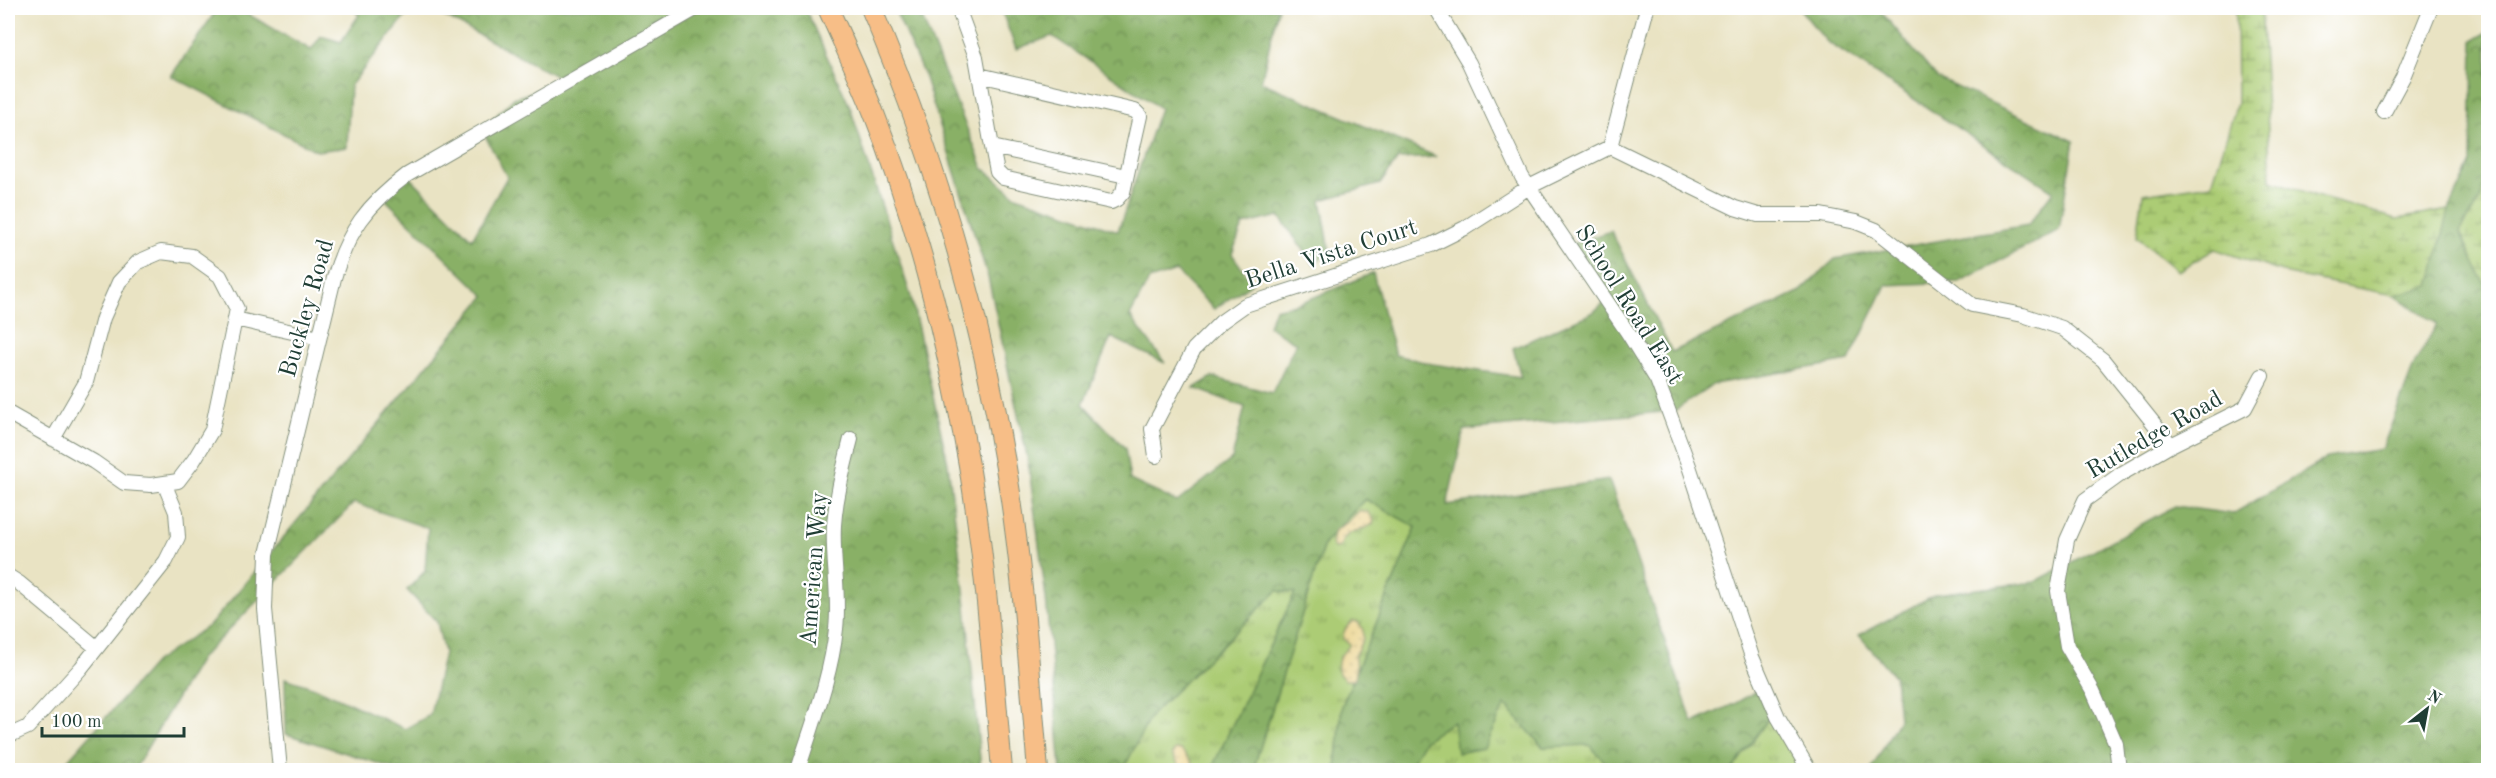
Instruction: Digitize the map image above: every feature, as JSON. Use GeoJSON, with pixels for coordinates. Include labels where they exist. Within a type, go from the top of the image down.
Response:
{"type":"FeatureCollection","features":[{"type":"Feature","properties":{"kind":"highway"},"geometry":{"type":"LineString","coordinates":[[828,8],[873,110],[899,183],[942,335],[961,422],[976,514],[985,582],[1002,771]]}},
{"type":"Feature","properties":{"kind":"highway"},"geometry":{"type":"LineString","coordinates":[[871,8],[930,161],[955,241],[981,340],[1013,512],[1038,771]]}},
{"type":"Feature","properties":{"kind":"street","name":"Buckley Road"},"geometry":{"type":"LineString","coordinates":[[280,771],[265,609],[267,554],[334,278],[345,245],[364,213],[389,188],[433,159],[629,49],[697,8]]}},
{"type":"Feature","properties":{"kind":"street"},"geometry":{"type":"LineString","coordinates":[[958,8],[973,46],[997,172],[1003,178],[1104,202],[1111,202],[1120,196],[1138,129],[1138,113],[979,75]]}},
{"type":"Feature","properties":{"kind":"street","name":"School Road East"},"geometry":{"type":"LineString","coordinates":[[1436,8],[1468,63],[1512,158],[1529,187],[1628,333],[1657,380],[1689,466],[1752,657],[1778,717],[1809,771]]}},
{"type":"Feature","properties":{"kind":"street"},"geometry":{"type":"LineString","coordinates":[[1647,8],[1610,147],[1735,208],[1758,215],[1821,215],[1856,222],[1876,230],[1972,305],[2023,315],[2062,328],[2103,360],[2171,445]]}},
{"type":"Feature","properties":{"kind":"street"},"geometry":{"type":"LineString","coordinates":[[2384,112],[2403,77],[2432,8]]}},
{"type":"Feature","properties":{"kind":"street"},"geometry":{"type":"LineString","coordinates":[[992,147],[1126,176]]}},
{"type":"Feature","properties":{"kind":"street","name":"Bella Vista Court"},"geometry":{"type":"LineString","coordinates":[[1156,456],[1152,429],[1194,350],[1221,322],[1245,305],[1431,244],[1465,228],[1529,187],[1610,147]]}},
{"type":"Feature","properties":{"kind":"street"},"geometry":{"type":"LineString","coordinates":[[8,413],[124,483],[151,485],[178,481],[212,430],[237,309],[219,276],[192,256],[161,252],[138,262],[119,282],[103,318],[86,382],[53,439]]}},
{"type":"Feature","properties":{"kind":"street"},"geometry":{"type":"LineString","coordinates":[[235,319],[319,338]]}},
{"type":"Feature","properties":{"kind":"street","name":"Rutledge Road"},"geometry":{"type":"LineString","coordinates":[[2119,771],[2116,744],[2093,691],[2067,646],[2058,591],[2067,540],[2085,500],[2121,474],[2171,445],[2245,408],[2262,376]]}},
{"type":"Feature","properties":{"kind":"street","name":"American Way"},"geometry":{"type":"LineString","coordinates":[[798,771],[825,684],[836,630],[838,589],[834,526],[837,499],[851,440]]}},
{"type":"Feature","properties":{"kind":"street"},"geometry":{"type":"LineString","coordinates":[[8,736],[28,727],[97,648],[166,561],[178,537],[176,512],[164,483]]}},
{"type":"Feature","properties":{"kind":"street"},"geometry":{"type":"LineString","coordinates":[[8,576],[20,583],[97,648]]}},
{"type":"Feature","properties":{"kind":"green space"},"geometry":{"type":"Polygon","coordinates":[[[218,8],[237,8],[311,50],[321,36],[341,42],[359,15],[352,8],[412,8],[350,86],[347,147],[317,151],[171,76],[218,8]]]}},
{"type":"Feature","properties":{"kind":"green space"},"geometry":{"type":"Polygon","coordinates":[[[429,8],[805,8],[850,107],[911,297],[948,464],[966,606],[981,770],[399,770],[286,734],[285,678],[321,690],[405,729],[430,715],[444,653],[437,622],[407,590],[425,571],[428,528],[354,503],[200,659],[134,770],[59,770],[155,662],[211,624],[485,296],[383,197],[407,174],[472,239],[507,177],[482,130],[514,98],[565,81],[429,8]]]}},
{"type":"Feature","properties":{"kind":"green space"},"geometry":{"type":"Polygon","coordinates":[[[894,8],[918,8],[983,168],[1016,196],[1118,231],[1160,108],[1052,36],[1016,49],[1002,12],[993,8],[1278,8],[1261,82],[1437,157],[1398,159],[1380,184],[1321,200],[1330,251],[1314,264],[1279,216],[1243,225],[1232,254],[1252,283],[1214,309],[1176,271],[1149,280],[1130,316],[1165,363],[1111,337],[1083,404],[1125,448],[1130,480],[1177,502],[1232,459],[1245,407],[1194,388],[1212,377],[1272,393],[1296,343],[1268,326],[1275,309],[1300,303],[1373,273],[1395,355],[1432,364],[1521,377],[1513,348],[1592,313],[1607,300],[1569,245],[1611,231],[1672,352],[1801,291],[1835,259],[2028,225],[2053,191],[1826,41],[1799,8],[1878,8],[1937,78],[2074,141],[2059,230],[1959,282],[1886,285],[1849,361],[1714,384],[1674,411],[1464,430],[1447,505],[1609,480],[1693,723],[1736,703],[1765,686],[1774,711],[1732,770],[1613,770],[1589,745],[1543,747],[1505,705],[1484,748],[1457,753],[1453,721],[1424,741],[1407,770],[1336,770],[1342,706],[1416,527],[1365,499],[1324,544],[1253,770],[1211,770],[1295,593],[1277,591],[1151,715],[1123,770],[1061,770],[1046,598],[1028,461],[988,277],[925,78],[894,8]]]}},
{"type":"Feature","properties":{"kind":"green space"},"geometry":{"type":"Polygon","coordinates":[[[2236,8],[2261,8],[2271,180],[2322,198],[2397,219],[2449,210],[2430,286],[2394,295],[2288,274],[2215,249],[2178,271],[2137,237],[2143,194],[2212,184],[2237,103],[2236,8]]]}},
{"type":"Feature","properties":{"kind":"green space"},"geometry":{"type":"Polygon","coordinates":[[[2488,32],[2488,151],[2481,199],[2460,232],[2488,291],[2488,770],[1871,770],[1899,719],[1895,677],[1859,635],[1936,594],[2035,582],[2175,506],[2233,514],[2327,458],[2382,449],[2415,363],[2437,324],[2394,295],[2430,286],[2449,210],[2471,163],[2473,40],[2488,32]]]}},
{"type":"Feature","properties":{"kind":"green space"},"geometry":{"type":"Polygon","coordinates":[[[2488,151],[2488,291],[2460,232],[2481,199],[2488,151]]]}},
{"type":"Feature","properties":{"kind":"green space"},"geometry":{"type":"Polygon","coordinates":[[[1365,499],[1416,527],[1342,706],[1336,770],[1253,770],[1324,544],[1365,499]]]}},
{"type":"Feature","properties":{"kind":"green space"},"geometry":{"type":"Polygon","coordinates":[[[1297,572],[1295,593],[1211,770],[1123,770],[1151,715],[1277,591],[1282,591],[1297,572]]]}},
{"type":"Feature","properties":{"kind":"green space"},"geometry":{"type":"Polygon","coordinates":[[[1505,704],[1543,747],[1589,744],[1613,770],[1407,770],[1424,741],[1446,726],[1452,717],[1505,704]]]}},
{"type":"Feature","properties":{"kind":"green space"},"geometry":{"type":"Polygon","coordinates":[[[1774,711],[1815,770],[1732,770],[1774,711]]]}},
{"type":"Feature","properties":{"kind":"sand"},"geometry":{"type":"Polygon","coordinates":[[[1360,510],[1368,512],[1374,520],[1373,524],[1349,534],[1340,547],[1334,548],[1331,543],[1335,530],[1348,522],[1360,510]]]}},
{"type":"Feature","properties":{"kind":"sand"},"geometry":{"type":"Polygon","coordinates":[[[1353,621],[1358,622],[1363,630],[1363,639],[1355,655],[1354,680],[1345,680],[1339,674],[1338,662],[1349,646],[1343,636],[1346,628],[1353,621]]]}},
{"type":"Feature","properties":{"kind":"sand"},"geometry":{"type":"Polygon","coordinates":[[[1176,749],[1181,750],[1192,762],[1191,770],[1180,770],[1172,754],[1176,749]]]}}]}
